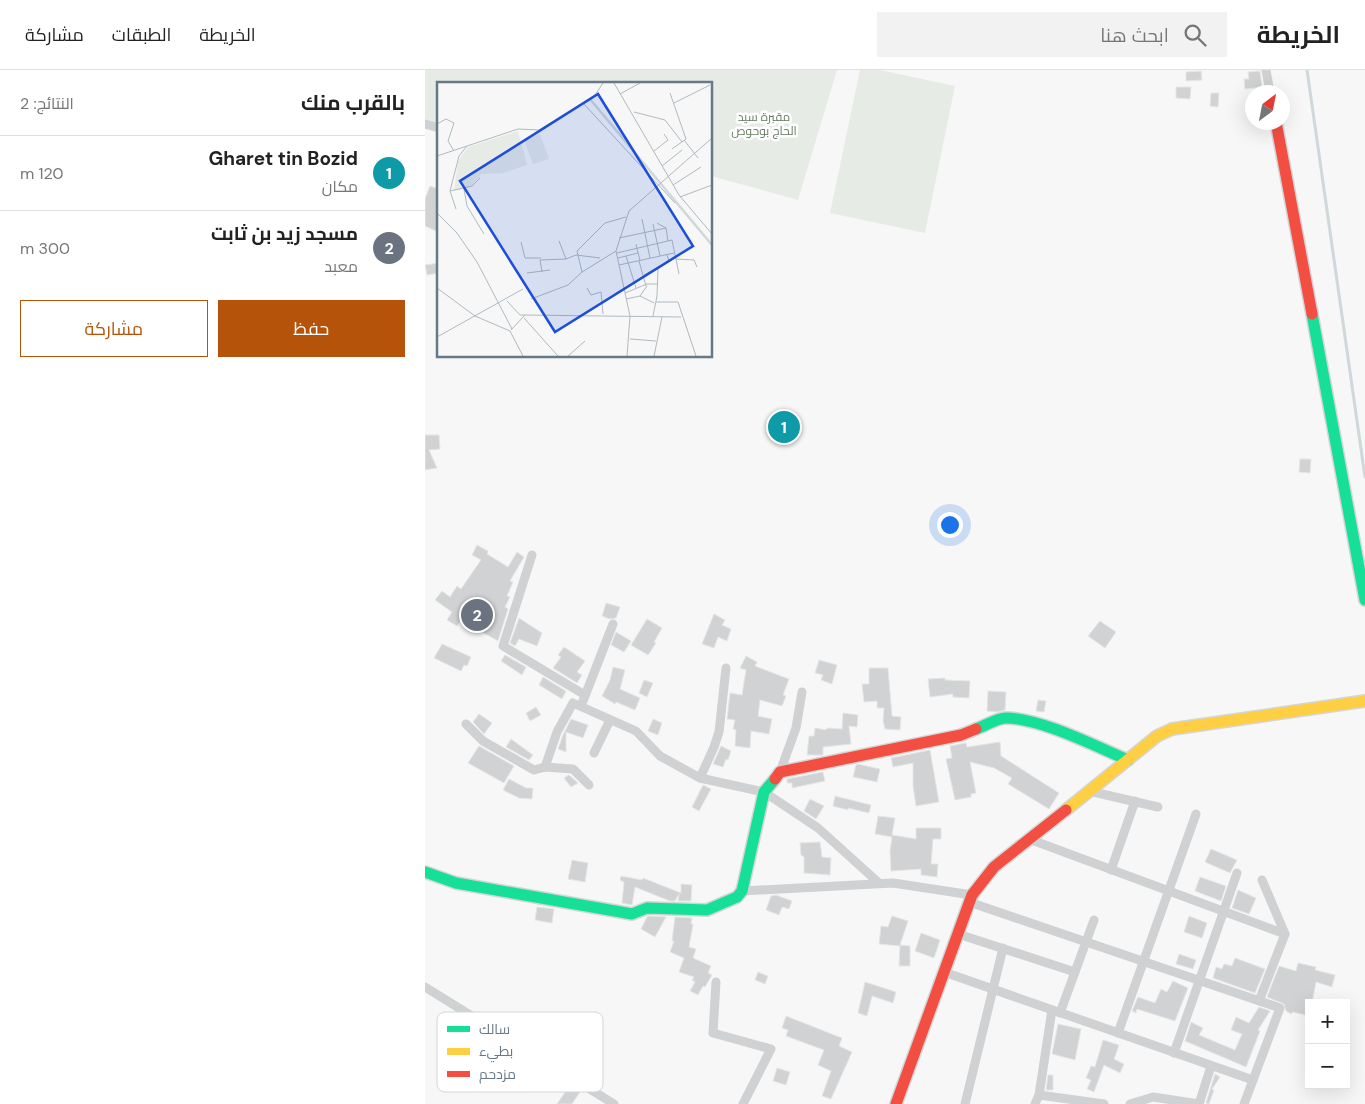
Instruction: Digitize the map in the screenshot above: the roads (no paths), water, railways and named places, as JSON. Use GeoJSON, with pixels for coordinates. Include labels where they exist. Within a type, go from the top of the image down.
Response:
{"type":"FeatureCollection","features":[{"type":"Feature","properties":{"kind":"street"},"geometry":{"type":"LineString","coordinates":[[1266,70],[1269,85]]}},
{"type":"Feature","properties":{"kind":"street"},"geometry":{"type":"LineString","coordinates":[[1277,130],[1365,600]]}},
{"type":"Feature","properties":{"kind":"street"},"geometry":{"type":"LineString","coordinates":[[532,555],[503,646],[585,695]]}},
{"type":"Feature","properties":{"kind":"street"},"geometry":{"type":"LineString","coordinates":[[581,706],[613,624]]}},
{"type":"Feature","properties":{"kind":"street"},"geometry":{"type":"LineString","coordinates":[[700,778],[719,732],[726,668]]}},
{"type":"Feature","properties":{"kind":"street"},"geometry":{"type":"LineString","coordinates":[[425,872],[456,883],[632,914],[647,908],[707,910],[737,897],[742,891],[764,792],[780,772],[796,728],[802,692]]}},
{"type":"Feature","properties":{"kind":"street"},"geometry":{"type":"LineString","coordinates":[[896,1104],[971,898],[994,867],[1157,736],[1171,729],[1365,701]]}},
{"type":"Feature","properties":{"kind":"street"},"geometry":{"type":"LineString","coordinates":[[545,767],[557,732],[573,703],[636,731],[660,756],[700,778],[764,792],[818,828],[879,883]]}},
{"type":"Feature","properties":{"kind":"street"},"geometry":{"type":"LineString","coordinates":[[780,772],[961,735],[1004,718],[1053,729],[1128,760]]}},
{"type":"Feature","properties":{"kind":"street"},"geometry":{"type":"LineString","coordinates":[[594,753],[610,720]]}},
{"type":"Feature","properties":{"kind":"street"},"geometry":{"type":"LineString","coordinates":[[466,724],[483,741],[534,770],[545,767],[573,769],[589,785]]}},
{"type":"Feature","properties":{"kind":"street"},"geometry":{"type":"LineString","coordinates":[[1089,791],[1158,807]]}},
{"type":"Feature","properties":{"kind":"street"},"geometry":{"type":"LineString","coordinates":[[1111,870],[1135,802]]}},
{"type":"Feature","properties":{"kind":"street"},"geometry":{"type":"LineString","coordinates":[[1118,1033],[1196,814]]}},
{"type":"Feature","properties":{"kind":"street"},"geometry":{"type":"LineString","coordinates":[[1029,839],[1285,934]]}},
{"type":"Feature","properties":{"kind":"street"},"geometry":{"type":"LineString","coordinates":[[1174,1053],[1237,873]]}},
{"type":"Feature","properties":{"kind":"street"},"geometry":{"type":"LineString","coordinates":[[1259,1001],[1285,934],[1263,880]]}},
{"type":"Feature","properties":{"kind":"street"},"geometry":{"type":"LineString","coordinates":[[742,891],[893,883],[971,898],[1086,942],[1280,1008],[1244,1104]]}},
{"type":"Feature","properties":{"kind":"street"},"geometry":{"type":"LineString","coordinates":[[1035,1104],[1039,1095],[1056,1012],[1075,972],[1093,920]]}},
{"type":"Feature","properties":{"kind":"street"},"geometry":{"type":"LineString","coordinates":[[958,934],[1075,972]]}},
{"type":"Feature","properties":{"kind":"street"},"geometry":{"type":"LineString","coordinates":[[965,1104],[1003,948]]}},
{"type":"Feature","properties":{"kind":"street"},"geometry":{"type":"LineString","coordinates":[[944,972],[1253,1080]]}},
{"type":"Feature","properties":{"kind":"street"},"geometry":{"type":"LineString","coordinates":[[716,982],[713,1033],[771,1049],[743,1104]]}},
{"type":"Feature","properties":{"kind":"street"},"geometry":{"type":"LineString","coordinates":[[425,987],[465,1012]]}},
{"type":"Feature","properties":{"kind":"street"},"geometry":{"type":"LineString","coordinates":[[1131,1104],[1153,1097],[1199,1104],[1211,1066]]}},
{"type":"Feature","properties":{"kind":"street"},"geometry":{"type":"LineString","coordinates":[[595,1092],[614,1104]]}},
{"type":"Feature","properties":{"kind":"street"},"geometry":{"type":"LineString","coordinates":[[1039,1095],[1104,1104]]}},
{"type":"Feature","properties":{"kind":"waterway"},"geometry":{"type":"LineString","coordinates":[[1307,70],[1365,477]]}},
{"type":"Feature","properties":{"kind":"place","name":"Gharet tin Bozid"},"geometry":{"type":"Point","coordinates":[784,427]}},
{"type":"Feature","properties":{"kind":"place","name":"مسجد زيد بن ثابت"},"geometry":{"type":"Point","coordinates":[477,615]}},
{"type":"Feature","properties":{"kind":"park label","name":"مقبرة سيد الحاج بوحوص"},"geometry":{"type":"Point","coordinates":[764,124]}}]}
